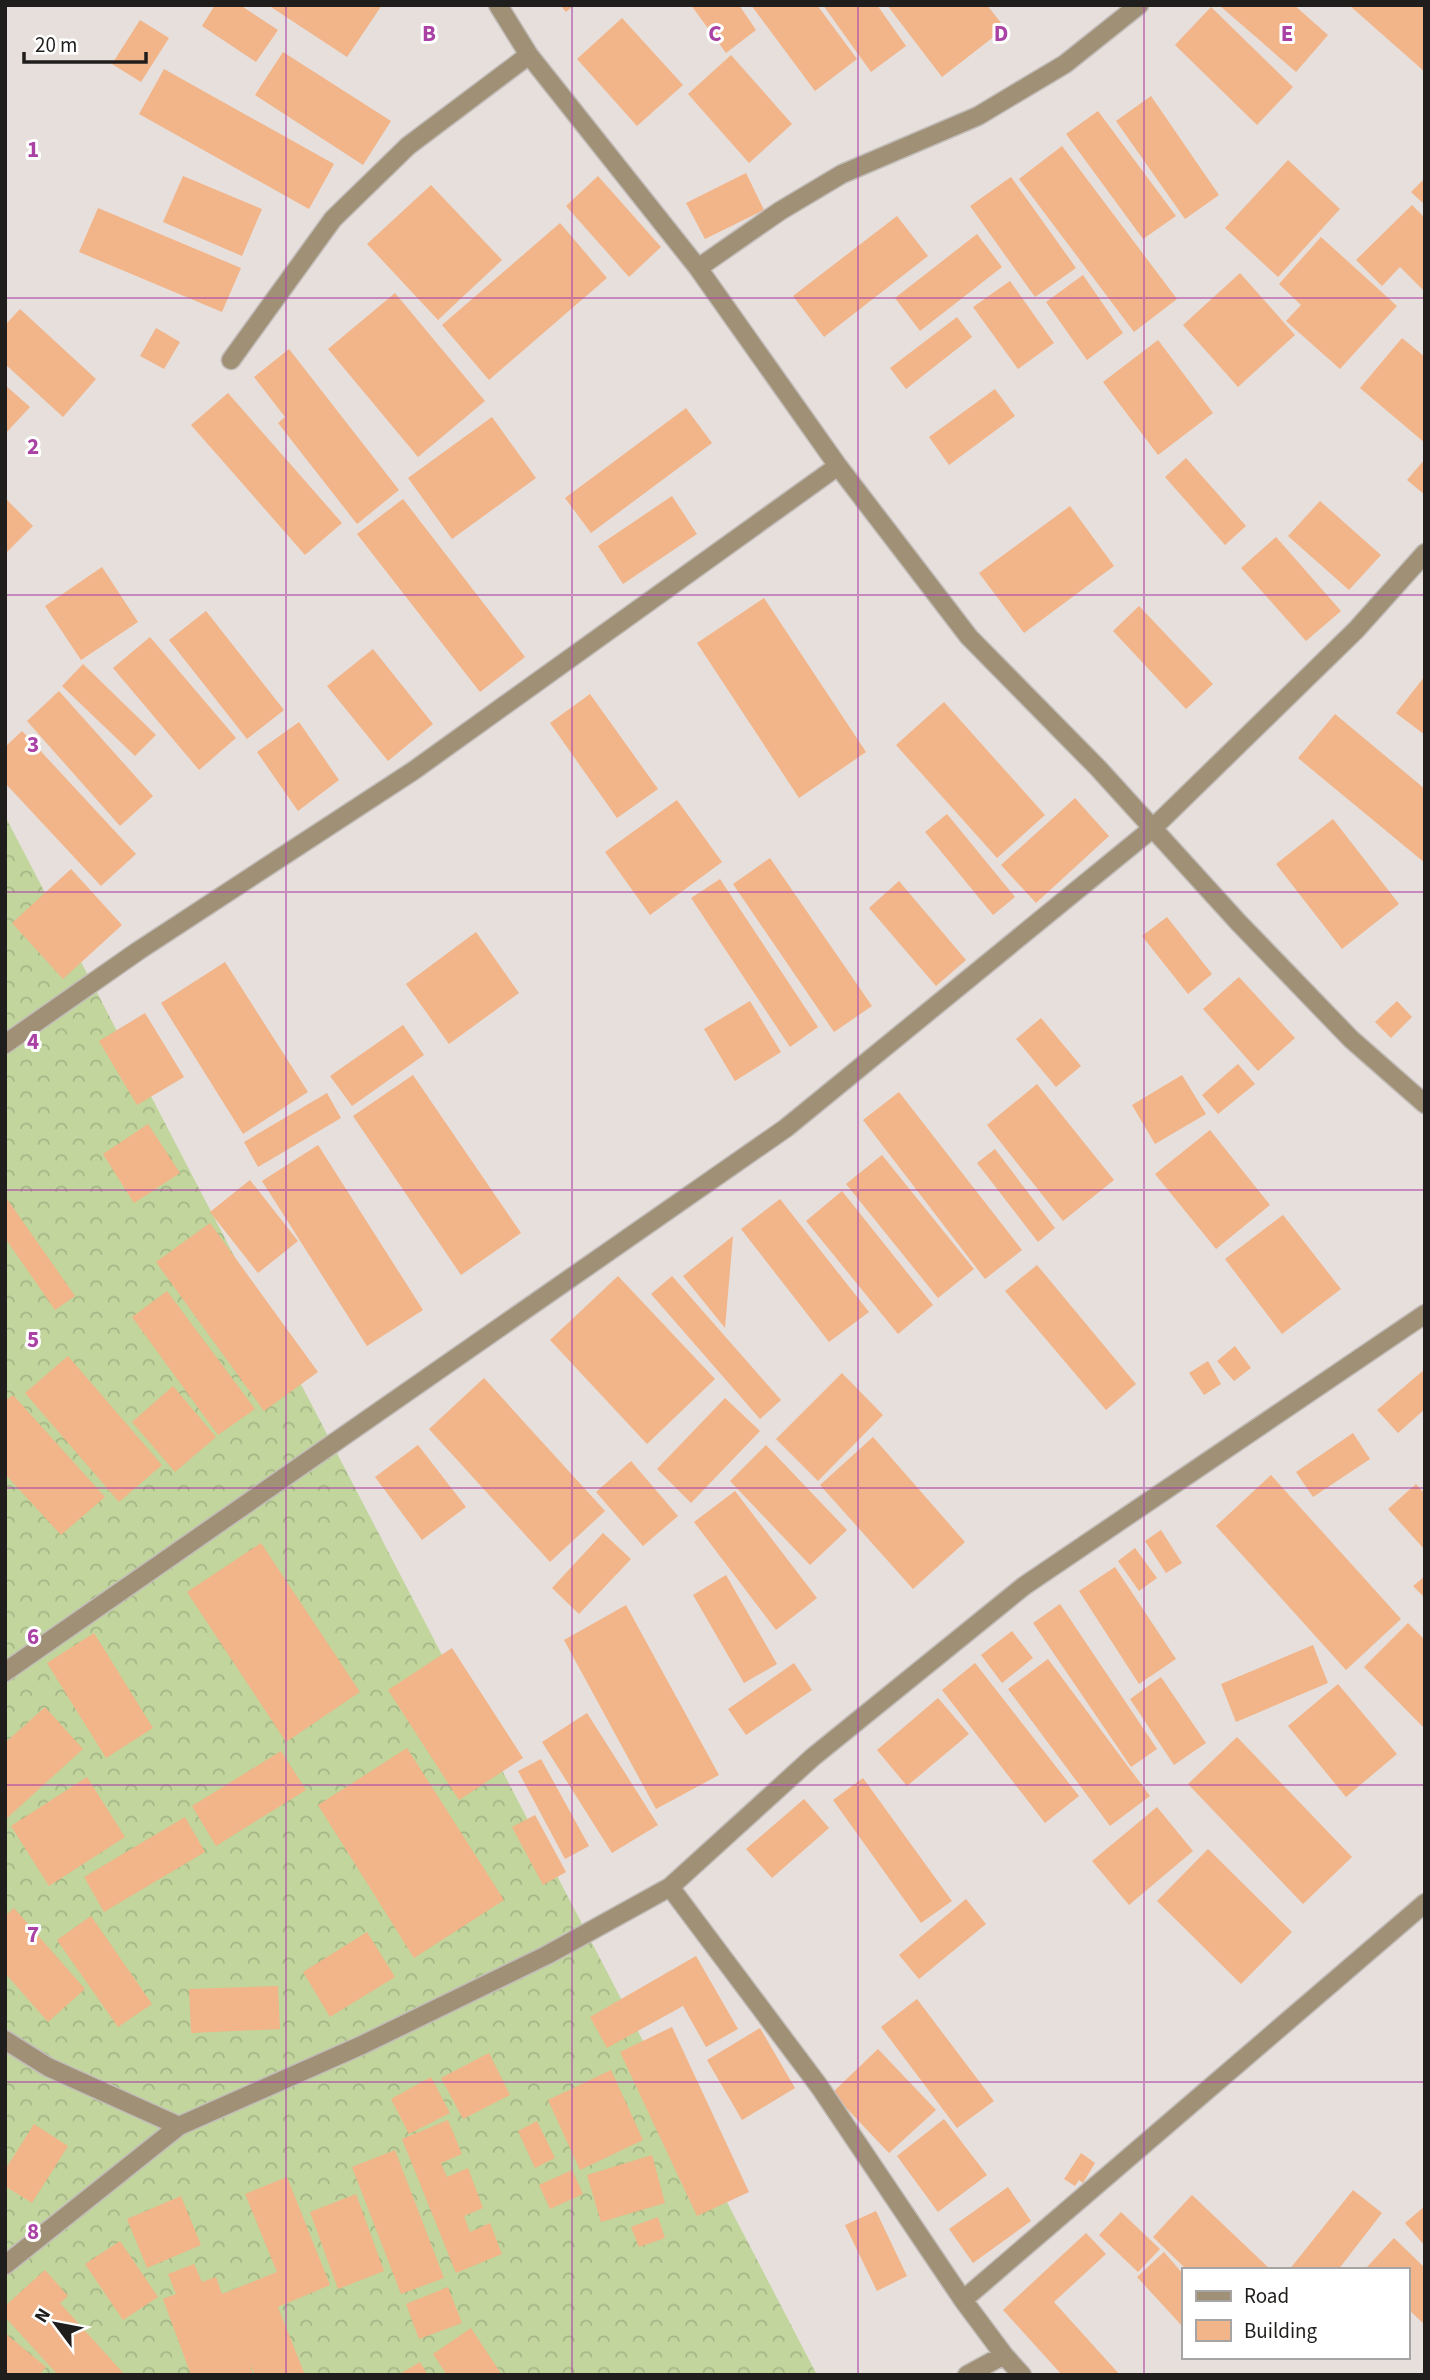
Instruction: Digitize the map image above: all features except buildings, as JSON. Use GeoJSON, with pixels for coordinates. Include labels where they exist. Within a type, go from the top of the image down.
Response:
{"type":"FeatureCollection","features":[{"type":"Feature","properties":{"kind":"street"},"geometry":{"type":"LineString","coordinates":[[498,5],[528,55],[698,268],[838,466],[969,637],[1351,1039],[1425,1104]]}},
{"type":"Feature","properties":{"kind":"street"},"geometry":{"type":"LineString","coordinates":[[698,268],[780,211],[842,174],[989,110],[1065,64],[1139,5]]}},
{"type":"Feature","properties":{"kind":"street"},"geometry":{"type":"LineString","coordinates":[[231,360],[333,219],[408,146],[528,55]]}},
{"type":"Feature","properties":{"kind":"street"},"geometry":{"type":"LineString","coordinates":[[5,1044],[138,951],[412,771],[838,466]]}},
{"type":"Feature","properties":{"kind":"street"},"geometry":{"type":"LineString","coordinates":[[5,1672],[786,1128],[1153,828],[1356,629],[1425,552]]}},
{"type":"Feature","properties":{"kind":"street"},"geometry":{"type":"LineString","coordinates":[[5,2266],[179,2126],[362,2045],[535,1961],[670,1887],[813,1757],[1024,1586],[1425,1314]]}},
{"type":"Feature","properties":{"kind":"street"},"geometry":{"type":"LineString","coordinates":[[670,1887],[819,2087],[963,2300],[1004,2356],[1022,2375]]}},
{"type":"Feature","properties":{"kind":"street"},"geometry":{"type":"LineString","coordinates":[[963,2300],[1425,1903]]}},
{"type":"Feature","properties":{"kind":"street"},"geometry":{"type":"LineString","coordinates":[[5,2040],[48,2067],[179,2126]]}},
{"type":"Feature","properties":{"kind":"street"},"geometry":{"type":"LineString","coordinates":[[967,2375],[1004,2356]]}},
{"type":"Feature","properties":{"kind":"green space"},"geometry":{"type":"Polygon","coordinates":[[[5,816],[817,2375],[5,2375],[5,816]]]}}]}
